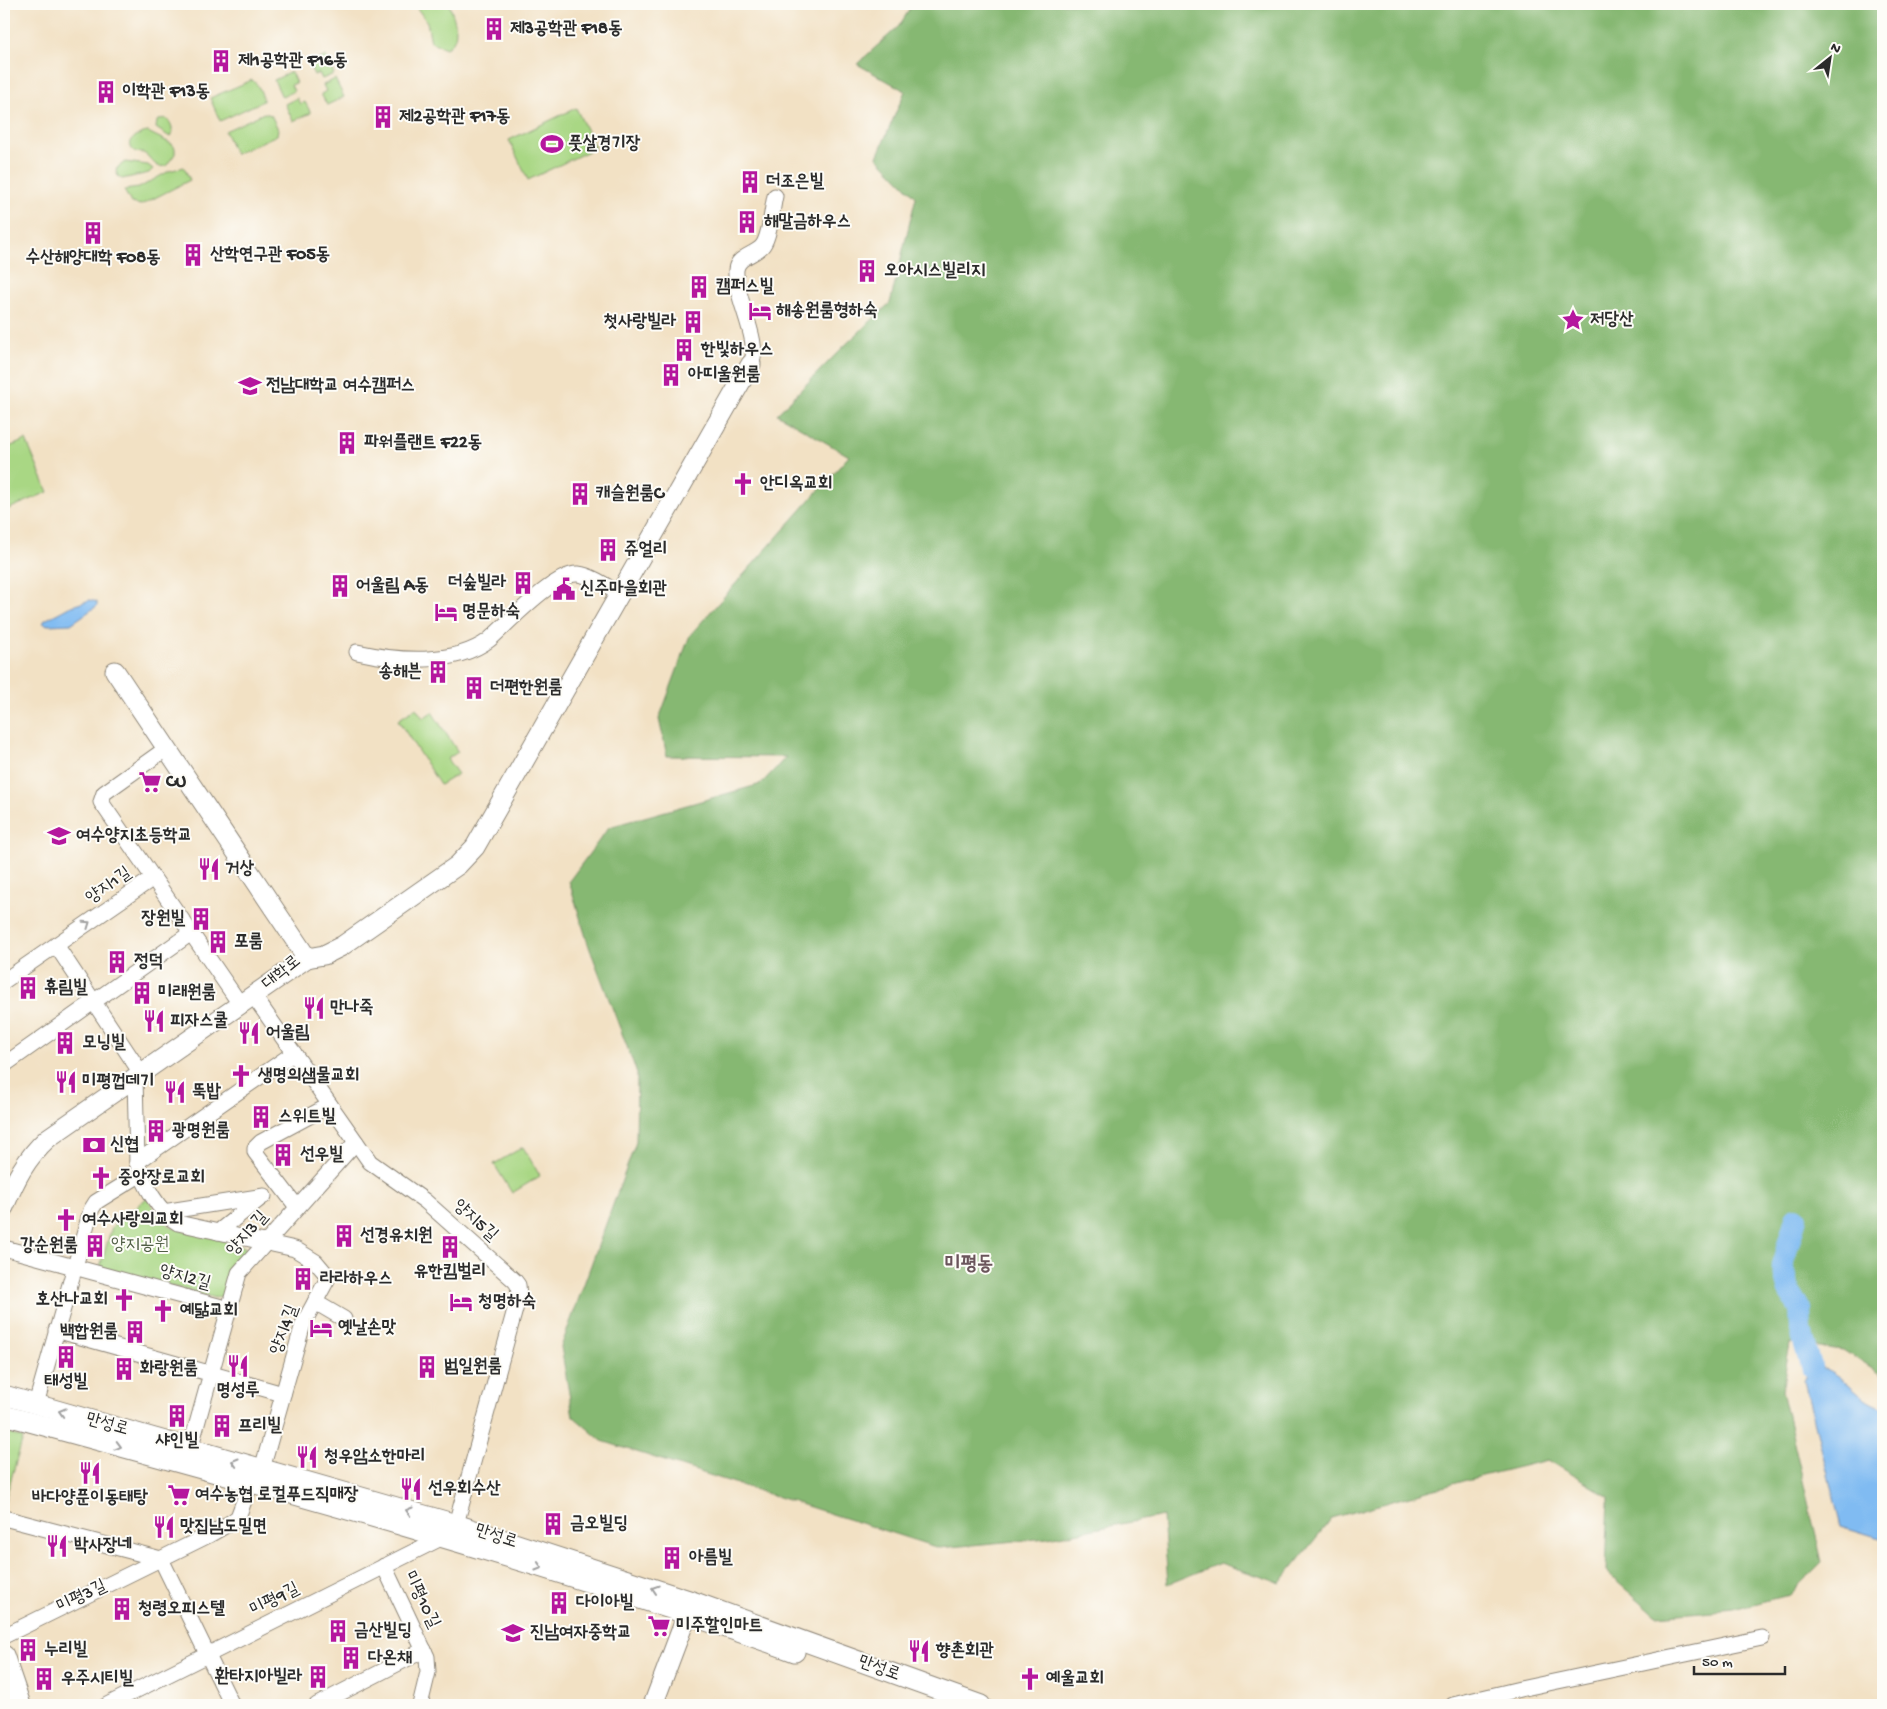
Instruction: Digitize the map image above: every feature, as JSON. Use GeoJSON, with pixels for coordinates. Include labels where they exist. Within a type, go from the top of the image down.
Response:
{"type":"FeatureCollection","features":[{"type":"Feature","properties":{"kind":"street"},"geometry":{"type":"LineString","coordinates":[[307,958],[324,954],[342,946],[458,866],[467,857],[486,828],[751,364],[754,354],[753,342],[744,314],[736,270],[739,262],[757,251],[765,241],[775,196]]}},
{"type":"Feature","properties":{"kind":"street"},"geometry":{"type":"LineString","coordinates":[[357,652],[402,660],[438,657],[481,646],[552,584],[569,574],[583,575],[620,594]]}},
{"type":"Feature","properties":{"kind":"street","name":"대학로"},"geometry":{"type":"LineString","coordinates":[[5,1201],[19,1173],[35,1150],[48,1138],[307,958],[115,671]]}},
{"type":"Feature","properties":{"kind":"street"},"geometry":{"type":"LineString","coordinates":[[153,878],[103,806],[101,799],[104,793],[167,748]]}},
{"type":"Feature","properties":{"kind":"street","name":"양지1길"},"geometry":{"type":"LineString","coordinates":[[4,981],[153,878],[191,933],[246,1000]]}},
{"type":"Feature","properties":{"kind":"street"},"geometry":{"type":"LineString","coordinates":[[4,1065],[191,933]]}},
{"type":"Feature","properties":{"kind":"street"},"geometry":{"type":"LineString","coordinates":[[56,945],[94,1002],[138,1075],[139,1168],[163,1212],[178,1223],[266,1242]]}},
{"type":"Feature","properties":{"kind":"street","name":"양지5길"},"geometry":{"type":"LineString","coordinates":[[246,1000],[294,1053],[373,1164],[425,1200],[518,1285],[518,1295],[449,1530]]}},
{"type":"Feature","properties":{"kind":"street"},"geometry":{"type":"LineString","coordinates":[[36,1404],[87,1219],[94,1205],[139,1168],[294,1053]]}},
{"type":"Feature","properties":{"kind":"street"},"geometry":{"type":"LineString","coordinates":[[297,1207],[255,1152],[256,1146],[330,1105]]}},
{"type":"Feature","properties":{"kind":"street","name":"양지3길"},"geometry":{"type":"LineString","coordinates":[[190,1449],[239,1273],[356,1142]]}},
{"type":"Feature","properties":{"kind":"street"},"geometry":{"type":"LineString","coordinates":[[218,1232],[279,1183]]}},
{"type":"Feature","properties":{"kind":"street"},"geometry":{"type":"LineString","coordinates":[[163,1212],[264,1196]]}},
{"type":"Feature","properties":{"kind":"street","name":"양지4길"},"geometry":{"type":"LineString","coordinates":[[256,1475],[283,1394],[303,1324],[327,1282],[327,1275],[313,1260],[288,1246],[266,1242]]}},
{"type":"Feature","properties":{"kind":"street","name":"양지2길"},"geometry":{"type":"LineString","coordinates":[[4,1248],[229,1309]]}},
{"type":"Feature","properties":{"kind":"street"},"geometry":{"type":"LineString","coordinates":[[315,1302],[344,1319]]}},
{"type":"Feature","properties":{"kind":"street"},"geometry":{"type":"LineString","coordinates":[[56,1330],[283,1394]]}},
{"type":"Feature","properties":{"kind":"street","name":"만성로"},"geometry":{"type":"LineString","coordinates":[[4,1395],[190,1449],[256,1475]]}},
{"type":"Feature","properties":{"kind":"street","name":"만성로"},"geometry":{"type":"LineString","coordinates":[[4,1415],[256,1475],[449,1530],[690,1607],[981,1705]]}},
{"type":"Feature","properties":{"kind":"street","name":"미평3길"},"geometry":{"type":"LineString","coordinates":[[4,1636],[223,1528],[237,1518],[256,1475]]}},
{"type":"Feature","properties":{"kind":"street"},"geometry":{"type":"LineString","coordinates":[[4,1518],[161,1559],[232,1705]]}},
{"type":"Feature","properties":{"kind":"street","name":"미평9길"},"geometry":{"type":"LineString","coordinates":[[107,1705],[384,1566],[449,1530]]}},
{"type":"Feature","properties":{"kind":"street","name":"미평10길"},"geometry":{"type":"LineString","coordinates":[[384,1566],[428,1662],[428,1672],[420,1705]]}},
{"type":"Feature","properties":{"kind":"street"},"geometry":{"type":"LineString","coordinates":[[653,1705],[690,1607]]}},
{"type":"Feature","properties":{"kind":"street","name":"만성로"},"geometry":{"type":"LineString","coordinates":[[690,1607],[945,1705]]}},
{"type":"Feature","properties":{"kind":"street"},"geometry":{"type":"LineString","coordinates":[[1452,1705],[1762,1638]]}},
{"type":"Feature","properties":{"kind":"street","name":"미평10길"},"geometry":{"type":"LineString","coordinates":[[317,1705],[341,1699],[424,1650]]}},
{"type":"Feature","properties":{"kind":"street"},"geometry":{"type":"LineString","coordinates":[[4,1655],[22,1705]]}},
{"type":"Feature","properties":{"kind":"green space"},"geometry":{"type":"Polygon","coordinates":[[[414,4],[449,4],[456,28],[456,34],[451,44],[446,48],[431,42],[427,22],[414,4]]]}},
{"type":"Feature","properties":{"kind":"green space"},"geometry":{"type":"Polygon","coordinates":[[[913,4],[1883,4],[1883,1376],[1843,1350],[1790,1343],[1782,1391],[1822,1562],[1789,1595],[1734,1609],[1657,1616],[1606,1571],[1609,1497],[1547,1460],[1470,1479],[1332,1518],[1280,1583],[1220,1563],[1168,1584],[1163,1516],[1048,1538],[939,1548],[602,1441],[573,1416],[561,1347],[636,1142],[637,1073],[588,944],[569,881],[609,827],[761,784],[786,757],[667,756],[659,719],[690,635],[849,456],[777,414],[840,350],[890,303],[916,197],[877,157],[905,91],[857,64],[899,26],[913,4]]]}},
{"type":"Feature","properties":{"kind":"green space"},"geometry":{"type":"Polygon","coordinates":[[[326,56],[334,74],[322,79],[319,73],[314,75],[309,64],[326,56]]]}},
{"type":"Feature","properties":{"kind":"green space"},"geometry":{"type":"Polygon","coordinates":[[[291,72],[296,83],[291,85],[294,91],[282,97],[274,80],[291,72]]]}},
{"type":"Feature","properties":{"kind":"green space"},"geometry":{"type":"Polygon","coordinates":[[[335,79],[344,97],[327,105],[321,94],[326,91],[323,85],[335,79]]]}},
{"type":"Feature","properties":{"kind":"green space"},"geometry":{"type":"Polygon","coordinates":[[[252,80],[260,89],[263,101],[220,121],[210,98],[252,80]]]}},
{"type":"Feature","properties":{"kind":"green space"},"geometry":{"type":"Polygon","coordinates":[[[297,98],[300,104],[305,102],[311,113],[293,121],[285,104],[297,98]]]}},
{"type":"Feature","properties":{"kind":"green space","name":"풋살경기장"},"geometry":{"type":"Polygon","coordinates":[[[576,108],[595,148],[528,180],[509,140],[576,108]]]}},
{"type":"Feature","properties":{"kind":"green space"},"geometry":{"type":"Polygon","coordinates":[[[264,113],[271,115],[278,129],[277,135],[235,154],[225,131],[264,113]]]}},
{"type":"Feature","properties":{"kind":"green space"},"geometry":{"type":"Polygon","coordinates":[[[164,118],[172,127],[172,135],[170,137],[156,128],[157,121],[164,118]]]}},
{"type":"Feature","properties":{"kind":"green space"},"geometry":{"type":"Polygon","coordinates":[[[148,132],[172,144],[175,148],[175,154],[166,166],[158,166],[145,154],[132,149],[132,139],[148,132]]]}},
{"type":"Feature","properties":{"kind":"green space"},"geometry":{"type":"Polygon","coordinates":[[[125,162],[148,165],[153,169],[149,173],[122,179],[116,171],[125,162]]]}},
{"type":"Feature","properties":{"kind":"green space"},"geometry":{"type":"Polygon","coordinates":[[[184,167],[190,180],[141,205],[131,203],[124,190],[139,188],[169,171],[184,167]]]}},
{"type":"Feature","properties":{"kind":"green space"},"geometry":{"type":"Polygon","coordinates":[[[26,440],[48,492],[4,511],[4,449],[26,440]]]}},
{"type":"Feature","properties":{"kind":"green space"},"geometry":{"type":"Polygon","coordinates":[[[416,708],[423,718],[432,712],[458,752],[447,759],[458,774],[440,785],[398,720],[416,708]]]}},
{"type":"Feature","properties":{"kind":"green space"},"geometry":{"type":"Polygon","coordinates":[[[523,1147],[540,1176],[512,1193],[494,1164],[523,1147]]]}},
{"type":"Feature","properties":{"kind":"green space","name":"양지공원"},"geometry":{"type":"Polygon","coordinates":[[[148,1197],[158,1215],[174,1228],[238,1243],[250,1251],[236,1264],[224,1295],[215,1298],[100,1267],[112,1227],[148,1197]]]}},
{"type":"Feature","properties":{"kind":"green space"},"geometry":{"type":"Polygon","coordinates":[[[4,1432],[23,1438],[4,1503],[4,1432]]]}},
{"type":"Feature","properties":{"kind":"water"},"geometry":{"type":"Polygon","coordinates":[[[90,600],[97,602],[97,606],[71,624],[48,625],[43,623],[45,620],[69,607],[90,600]]]}},
{"type":"Feature","properties":{"kind":"water"},"geometry":{"type":"Polygon","coordinates":[[[1811,1366],[1819,1367],[1834,1374],[1868,1401],[1883,1408],[1883,1539],[1841,1526],[1804,1381],[1811,1366]]]}},
{"type":"Feature","properties":{"kind":"waterway"},"geometry":{"type":"LineString","coordinates":[[1796,1218],[1782,1265],[1789,1292],[1800,1308],[1801,1331],[1811,1366]]}},
{"type":"Feature","properties":{"kind":"place","name":"제3공학관 F18동"},"geometry":{"type":"Point","coordinates":[494,29]}},
{"type":"Feature","properties":{"kind":"place","name":"제1공학관 F16동"},"geometry":{"type":"Point","coordinates":[221,61]}},
{"type":"Feature","properties":{"kind":"place","name":"이학관 F13동"},"geometry":{"type":"Point","coordinates":[106,92]}},
{"type":"Feature","properties":{"kind":"place","name":"제2공학관 F17동"},"geometry":{"type":"Point","coordinates":[383,117]}},
{"type":"Feature","properties":{"kind":"place","name":"풋살경기장"},"geometry":{"type":"Point","coordinates":[552,144]}},
{"type":"Feature","properties":{"kind":"place","name":"더조은빌"},"geometry":{"type":"Point","coordinates":[750,182]}},
{"type":"Feature","properties":{"kind":"place","name":"해말금하우스"},"geometry":{"type":"Point","coordinates":[747,222]}},
{"type":"Feature","properties":{"kind":"place","name":"수산해양대학 F08동"},"geometry":{"type":"Point","coordinates":[93,233]}},
{"type":"Feature","properties":{"kind":"place","name":"산학연구관 F05동"},"geometry":{"type":"Point","coordinates":[193,255]}},
{"type":"Feature","properties":{"kind":"place","name":"오아시스빌리지"},"geometry":{"type":"Point","coordinates":[867,271]}},
{"type":"Feature","properties":{"kind":"place","name":"캠퍼스빌"},"geometry":{"type":"Point","coordinates":[699,287]}},
{"type":"Feature","properties":{"kind":"place","name":"해송원룸형하숙"},"geometry":{"type":"Point","coordinates":[760,311]}},
{"type":"Feature","properties":{"kind":"place","name":"저당산"},"geometry":{"type":"Point","coordinates":[1573,320]}},
{"type":"Feature","properties":{"kind":"place","name":"첫사랑빌라"},"geometry":{"type":"Point","coordinates":[693,322]}},
{"type":"Feature","properties":{"kind":"place","name":"한빛하우스"},"geometry":{"type":"Point","coordinates":[684,350]}},
{"type":"Feature","properties":{"kind":"place","name":"아띠울원룸"},"geometry":{"type":"Point","coordinates":[671,375]}},
{"type":"Feature","properties":{"kind":"place","name":"전남대학교 여수캠퍼스"},"geometry":{"type":"Point","coordinates":[250,386]}},
{"type":"Feature","properties":{"kind":"place","name":"파워플랜트 F22동"},"geometry":{"type":"Point","coordinates":[347,443]}},
{"type":"Feature","properties":{"kind":"place","name":"안디옥교회"},"geometry":{"type":"Point","coordinates":[743,484]}},
{"type":"Feature","properties":{"kind":"place","name":"캐슬원룸C"},"geometry":{"type":"Point","coordinates":[580,494]}},
{"type":"Feature","properties":{"kind":"place","name":"쥬얼리"},"geometry":{"type":"Point","coordinates":[608,550]}},
{"type":"Feature","properties":{"kind":"place","name":"더숲빌라"},"geometry":{"type":"Point","coordinates":[523,583]}},
{"type":"Feature","properties":{"kind":"place","name":"어울림 A동"},"geometry":{"type":"Point","coordinates":[340,586]}},
{"type":"Feature","properties":{"kind":"place","name":"신주마을회관"},"geometry":{"type":"Point","coordinates":[564,589]}},
{"type":"Feature","properties":{"kind":"place","name":"명문하숙"},"geometry":{"type":"Point","coordinates":[446,612]}},
{"type":"Feature","properties":{"kind":"place","name":"송해븐"},"geometry":{"type":"Point","coordinates":[438,672]}},
{"type":"Feature","properties":{"kind":"place","name":"더편한원룸"},"geometry":{"type":"Point","coordinates":[474,688]}},
{"type":"Feature","properties":{"kind":"place","name":"CU"},"geometry":{"type":"Point","coordinates":[150,782]}},
{"type":"Feature","properties":{"kind":"place","name":"여수양지초등학교"},"geometry":{"type":"Point","coordinates":[59,836]}},
{"type":"Feature","properties":{"kind":"place","name":"거상"},"geometry":{"type":"Point","coordinates":[209,869]}},
{"type":"Feature","properties":{"kind":"place","name":"장원빌"},"geometry":{"type":"Point","coordinates":[201,919]}},
{"type":"Feature","properties":{"kind":"place","name":"포룸"},"geometry":{"type":"Point","coordinates":[218,942]}},
{"type":"Feature","properties":{"kind":"place","name":"정덕"},"geometry":{"type":"Point","coordinates":[117,962]}},
{"type":"Feature","properties":{"kind":"place","name":"휴림빌"},"geometry":{"type":"Point","coordinates":[28,988]}},
{"type":"Feature","properties":{"kind":"place","name":"미래원룸"},"geometry":{"type":"Point","coordinates":[142,993]}},
{"type":"Feature","properties":{"kind":"place","name":"만나죽"},"geometry":{"type":"Point","coordinates":[314,1008]}},
{"type":"Feature","properties":{"kind":"place","name":"피자스쿨"},"geometry":{"type":"Point","coordinates":[154,1021]}},
{"type":"Feature","properties":{"kind":"place","name":"어울림"},"geometry":{"type":"Point","coordinates":[249,1033]}},
{"type":"Feature","properties":{"kind":"place","name":"모닝빌"},"geometry":{"type":"Point","coordinates":[65,1043]}},
{"type":"Feature","properties":{"kind":"place","name":"생명의샘물교회"},"geometry":{"type":"Point","coordinates":[241,1076]}},
{"type":"Feature","properties":{"kind":"place","name":"미평껍데기"},"geometry":{"type":"Point","coordinates":[66,1082]}},
{"type":"Feature","properties":{"kind":"place","name":"뚝밥"},"geometry":{"type":"Point","coordinates":[175,1092]}},
{"type":"Feature","properties":{"kind":"place","name":"스위트빌"},"geometry":{"type":"Point","coordinates":[261,1117]}},
{"type":"Feature","properties":{"kind":"place","name":"광명원룸"},"geometry":{"type":"Point","coordinates":[156,1131]}},
{"type":"Feature","properties":{"kind":"place","name":"신협"},"geometry":{"type":"Point","coordinates":[94,1145]}},
{"type":"Feature","properties":{"kind":"place","name":"선우빌"},"geometry":{"type":"Point","coordinates":[283,1155]}},
{"type":"Feature","properties":{"kind":"place","name":"중앙장로교회"},"geometry":{"type":"Point","coordinates":[101,1178]}},
{"type":"Feature","properties":{"kind":"place","name":"여수사랑의교회"},"geometry":{"type":"Point","coordinates":[66,1220]}},
{"type":"Feature","properties":{"kind":"place","name":"선경유치원"},"geometry":{"type":"Point","coordinates":[344,1236]}},
{"type":"Feature","properties":{"kind":"place","name":"강순원룸"},"geometry":{"type":"Point","coordinates":[95,1246]}},
{"type":"Feature","properties":{"kind":"place","name":"유한킴벌리"},"geometry":{"type":"Point","coordinates":[450,1247]}},
{"type":"Feature","properties":{"kind":"place","name":"라라하우스"},"geometry":{"type":"Point","coordinates":[303,1279]}},
{"type":"Feature","properties":{"kind":"place","name":"호산나교회"},"geometry":{"type":"Point","coordinates":[124,1300]}},
{"type":"Feature","properties":{"kind":"place","name":"청명하숙"},"geometry":{"type":"Point","coordinates":[461,1302]}},
{"type":"Feature","properties":{"kind":"place","name":"예닮교회"},"geometry":{"type":"Point","coordinates":[163,1311]}},
{"type":"Feature","properties":{"kind":"place","name":"옛날손맛"},"geometry":{"type":"Point","coordinates":[321,1328]}},
{"type":"Feature","properties":{"kind":"place","name":"백합원룸"},"geometry":{"type":"Point","coordinates":[135,1332]}},
{"type":"Feature","properties":{"kind":"place","name":"태성빌"},"geometry":{"type":"Point","coordinates":[66,1357]}},
{"type":"Feature","properties":{"kind":"place","name":"명성루"},"geometry":{"type":"Point","coordinates":[238,1366]}},
{"type":"Feature","properties":{"kind":"place","name":"범일원룸"},"geometry":{"type":"Point","coordinates":[427,1367]}},
{"type":"Feature","properties":{"kind":"place","name":"화랑원룸"},"geometry":{"type":"Point","coordinates":[124,1369]}},
{"type":"Feature","properties":{"kind":"place","name":"샤인빌"},"geometry":{"type":"Point","coordinates":[177,1416]}},
{"type":"Feature","properties":{"kind":"place","name":"프리빌"},"geometry":{"type":"Point","coordinates":[222,1426]}},
{"type":"Feature","properties":{"kind":"place","name":"청우암소한마리"},"geometry":{"type":"Point","coordinates":[307,1457]}},
{"type":"Feature","properties":{"kind":"place","name":"바다양푼이동태탕"},"geometry":{"type":"Point","coordinates":[90,1473]}},
{"type":"Feature","properties":{"kind":"place","name":"선우회수산"},"geometry":{"type":"Point","coordinates":[411,1489]}},
{"type":"Feature","properties":{"kind":"place","name":"여수농협 로컬푸드직매장"},"geometry":{"type":"Point","coordinates":[179,1495]}},
{"type":"Feature","properties":{"kind":"place","name":"금오빌딩"},"geometry":{"type":"Point","coordinates":[553,1524]}},
{"type":"Feature","properties":{"kind":"place","name":"맛집남도밀면"},"geometry":{"type":"Point","coordinates":[164,1527]}},
{"type":"Feature","properties":{"kind":"place","name":"박사장네"},"geometry":{"type":"Point","coordinates":[57,1546]}},
{"type":"Feature","properties":{"kind":"place","name":"아름빌"},"geometry":{"type":"Point","coordinates":[672,1558]}},
{"type":"Feature","properties":{"kind":"place","name":"다이아빌"},"geometry":{"type":"Point","coordinates":[559,1603]}},
{"type":"Feature","properties":{"kind":"place","name":"청령오피스텔"},"geometry":{"type":"Point","coordinates":[122,1609]}},
{"type":"Feature","properties":{"kind":"place","name":"미주할인마트"},"geometry":{"type":"Point","coordinates":[659,1626]}},
{"type":"Feature","properties":{"kind":"place","name":"금산빌딩"},"geometry":{"type":"Point","coordinates":[338,1631]}},
{"type":"Feature","properties":{"kind":"place","name":"진남여자중학교"},"geometry":{"type":"Point","coordinates":[513,1633]}},
{"type":"Feature","properties":{"kind":"place","name":"누리빌"},"geometry":{"type":"Point","coordinates":[28,1650]}},
{"type":"Feature","properties":{"kind":"place","name":"향촌회관"},"geometry":{"type":"Point","coordinates":[919,1651]}},
{"type":"Feature","properties":{"kind":"place","name":"다온채"},"geometry":{"type":"Point","coordinates":[351,1658]}},
{"type":"Feature","properties":{"kind":"place","name":"환타지아빌라"},"geometry":{"type":"Point","coordinates":[318,1677]}},
{"type":"Feature","properties":{"kind":"place","name":"우주시티빌"},"geometry":{"type":"Point","coordinates":[44,1679]}},
{"type":"Feature","properties":{"kind":"place","name":"예울교회"},"geometry":{"type":"Point","coordinates":[1030,1679]}},
{"type":"Feature","properties":{"kind":"district","name":"미평동"},"geometry":{"type":"Point","coordinates":[969,1265]}}]}
